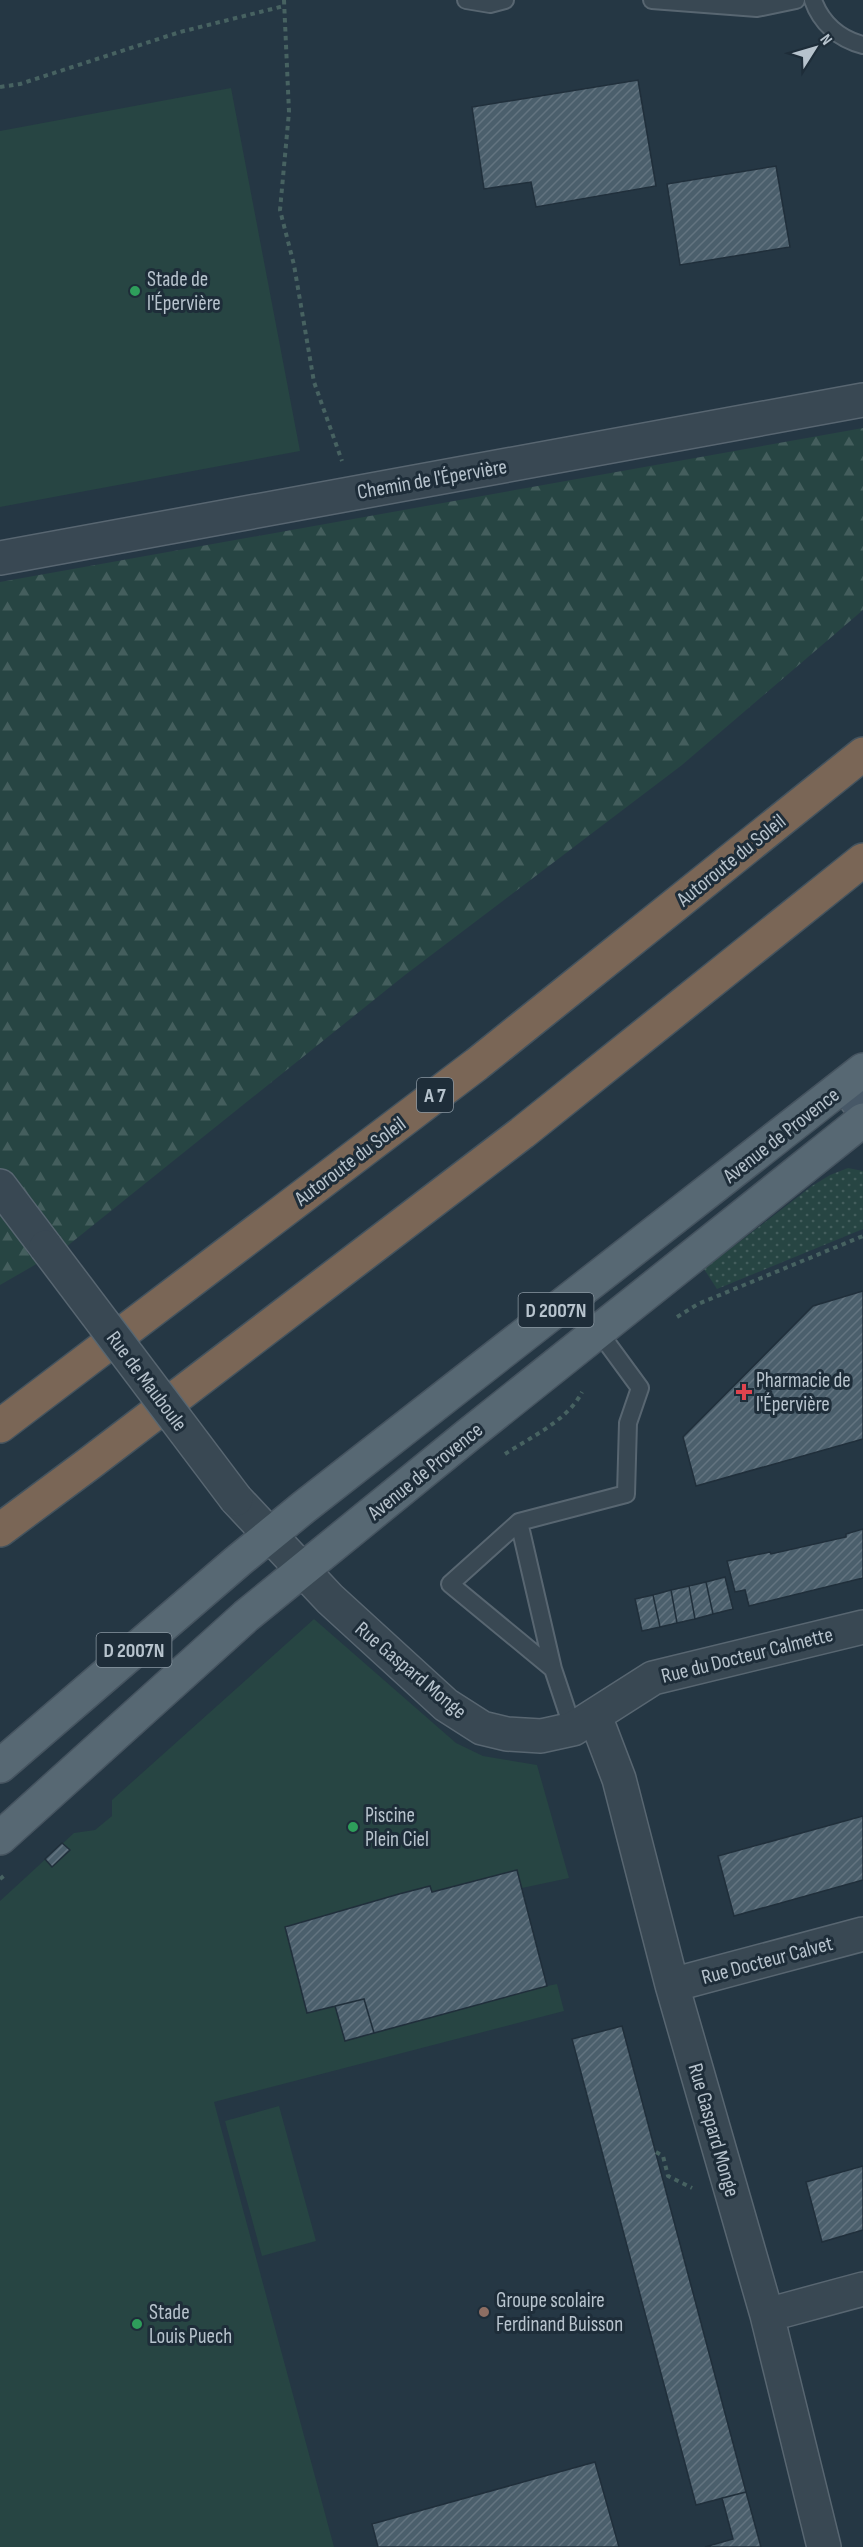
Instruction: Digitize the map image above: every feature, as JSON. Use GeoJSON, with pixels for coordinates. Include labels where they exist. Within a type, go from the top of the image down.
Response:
{"type":"FeatureCollection","features":[{"type":"Feature","properties":{"kind":"highway","name":"Autoroute du Soleil"},"geometry":{"type":"LineString","coordinates":[[0,1426],[477,1064],[863,754]]}},
{"type":"Feature","properties":{"kind":"highway"},"geometry":{"type":"LineString","coordinates":[[0,1530],[90,1464],[522,1133],[863,860]]}},
{"type":"Feature","properties":{"kind":"main road","name":"Avenue de Provence"},"geometry":{"type":"LineString","coordinates":[[0,1766],[270,1535],[857,1088]]}},
{"type":"Feature","properties":{"kind":"main road","name":"Avenue de Provence"},"geometry":{"type":"LineString","coordinates":[[0,1838],[246,1616],[302,1570],[608,1345],[863,1119]]}},
{"type":"Feature","properties":{"kind":"street","name":"Chemin de l'Épervière"},"geometry":{"type":"LineString","coordinates":[[0,558],[863,400]]}},
{"type":"Feature","properties":{"kind":"street","name":"Rue de Mauboule"},"geometry":{"type":"LineString","coordinates":[[0,1186],[236,1499],[302,1570]]}},
{"type":"Feature","properties":{"kind":"street","name":"Rue Gaspard Monge"},"geometry":{"type":"LineString","coordinates":[[302,1570],[330,1599],[446,1705],[482,1728],[507,1734],[541,1736],[584,1722],[619,1779],[672,1985],[767,2315],[824,2547]]}},
{"type":"Feature","properties":{"kind":"street","name":"Rue du Docteur Calmette"},"geometry":{"type":"LineString","coordinates":[[584,1722],[653,1678],[863,1628]]}},
{"type":"Feature","properties":{"kind":"street","name":"Rue Docteur Calvet"},"geometry":{"type":"LineString","coordinates":[[672,1985],[863,1934]]}},
{"type":"Feature","properties":{"kind":"street"},"geometry":{"type":"LineString","coordinates":[[767,2315],[863,2289]]}},
{"type":"Feature","properties":{"kind":"lane"},"geometry":{"type":"LineString","coordinates":[[466,0],[490,4],[505,0]]}},
{"type":"Feature","properties":{"kind":"lane"},"geometry":{"type":"LineString","coordinates":[[652,0],[757,8],[796,0]]}},
{"type":"Feature","properties":{"kind":"lane"},"geometry":{"type":"LineString","coordinates":[[813,0],[822,18],[830,27],[849,40],[863,45]]}},
{"type":"Feature","properties":{"kind":"lane"},"geometry":{"type":"LineString","coordinates":[[554,1669],[450,1584],[519,1522],[626,1494],[628,1423],[640,1388],[608,1345]]}},
{"type":"Feature","properties":{"kind":"lane"},"geometry":{"type":"LineString","coordinates":[[519,1522],[554,1669],[584,1722]]}},
{"type":"Feature","properties":{"kind":"path"},"geometry":{"type":"LineString","coordinates":[[284,0],[289,112],[280,210],[294,266],[314,382],[342,464]]}},
{"type":"Feature","properties":{"kind":"path"},"geometry":{"type":"LineString","coordinates":[[0,87],[20,84],[180,32],[284,6]]}},
{"type":"Feature","properties":{"kind":"path"},"geometry":{"type":"LineString","coordinates":[[671,1321],[699,1304],[863,1236]]}},
{"type":"Feature","properties":{"kind":"path"},"geometry":{"type":"LineString","coordinates":[[496,1461],[556,1421],[578,1399],[608,1345]]}},
{"type":"Feature","properties":{"kind":"green space","name":"Stade de l'Épervière"},"geometry":{"type":"Polygon","coordinates":[[[231,88],[300,451],[0,507],[0,131],[231,88]]]}},
{"type":"Feature","properties":{"kind":"green space"},"geometry":{"type":"Polygon","coordinates":[[[863,428],[863,610],[682,765],[405,975],[66,1247],[0,1285],[0,582],[863,428]]]}},
{"type":"Feature","properties":{"kind":"green space"},"geometry":{"type":"Polygon","coordinates":[[[848,1168],[863,1171],[863,1229],[717,1289],[704,1269],[812,1186],[848,1168]]]}},
{"type":"Feature","properties":{"kind":"green space"},"geometry":{"type":"Polygon","coordinates":[[[314,1619],[456,1743],[483,1756],[537,1765],[569,1878],[522,1888],[547,1986],[557,1984],[564,2011],[214,2102],[334,2547],[0,2547],[0,1901],[74,1833],[95,1830],[112,1816],[112,1800],[314,1619]]]}},
{"type":"Feature","properties":{"kind":"green space"},"geometry":{"type":"Polygon","coordinates":[[[279,2106],[316,2241],[262,2256],[225,2121],[279,2106]]]}},
{"type":"Feature","properties":{"kind":"building"},"geometry":{"type":"Polygon","coordinates":[[[638,80],[656,186],[536,207],[531,182],[484,189],[472,107],[638,80]]]}},
{"type":"Feature","properties":{"kind":"building"},"geometry":{"type":"Polygon","coordinates":[[[776,166],[790,247],[680,265],[667,184],[776,166]]]}},
{"type":"Feature","properties":{"kind":"building"},"geometry":{"type":"Polygon","coordinates":[[[863,1291],[863,1439],[696,1486],[683,1437],[813,1306],[863,1291]]]}},
{"type":"Feature","properties":{"kind":"building"},"geometry":{"type":"Polygon","coordinates":[[[863,1529],[863,1578],[749,1606],[745,1590],[735,1592],[727,1561],[770,1552],[771,1554],[846,1537],[846,1534],[863,1529]]]}},
{"type":"Feature","properties":{"kind":"building"},"geometry":{"type":"Polygon","coordinates":[[[725,1577],[733,1609],[713,1614],[706,1582],[725,1577]]]}},
{"type":"Feature","properties":{"kind":"building"},"geometry":{"type":"Polygon","coordinates":[[[706,1582],[713,1614],[695,1619],[689,1586],[706,1582]]]}},
{"type":"Feature","properties":{"kind":"building"},"geometry":{"type":"Polygon","coordinates":[[[689,1586],[695,1619],[677,1623],[671,1590],[689,1586]]]}},
{"type":"Feature","properties":{"kind":"building"},"geometry":{"type":"Polygon","coordinates":[[[671,1590],[677,1623],[660,1627],[653,1595],[671,1590]]]}},
{"type":"Feature","properties":{"kind":"building"},"geometry":{"type":"Polygon","coordinates":[[[653,1595],[660,1627],[642,1631],[635,1599],[653,1595]]]}},
{"type":"Feature","properties":{"kind":"building"},"geometry":{"type":"Polygon","coordinates":[[[863,1816],[863,1880],[734,1916],[718,1856],[863,1816]]]}},
{"type":"Feature","properties":{"kind":"building"},"geometry":{"type":"Polygon","coordinates":[[[62,1843],[70,1850],[52,1867],[45,1859],[62,1843]]]}},
{"type":"Feature","properties":{"kind":"building"},"geometry":{"type":"Polygon","coordinates":[[[517,1870],[547,1986],[374,2033],[364,1999],[307,2013],[285,1927],[430,1886],[432,1892],[517,1870]]]}},
{"type":"Feature","properties":{"kind":"building"},"geometry":{"type":"Polygon","coordinates":[[[364,1999],[374,2033],[345,2041],[335,2006],[364,1999]]]}},
{"type":"Feature","properties":{"kind":"building"},"geometry":{"type":"Polygon","coordinates":[[[622,2026],[746,2492],[696,2505],[572,2039],[622,2026]]]}},
{"type":"Feature","properties":{"kind":"building"},"geometry":{"type":"Polygon","coordinates":[[[863,2166],[863,2230],[822,2242],[806,2182],[863,2166]]]}},
{"type":"Feature","properties":{"kind":"building"},"geometry":{"type":"Polygon","coordinates":[[[595,2462],[619,2547],[378,2547],[372,2524],[595,2462]]]}},
{"type":"Feature","properties":{"kind":"building"},"geometry":{"type":"Polygon","coordinates":[[[746,2492],[761,2547],[705,2547],[733,2539],[722,2498],[746,2492]]]}},
{"type":"Feature","properties":{"kind":"place","name":"Stade de l'Épervière"},"geometry":{"type":"Point","coordinates":[135,291]}},
{"type":"Feature","properties":{"kind":"place","name":"Pharmacie de l'Épervière"},"geometry":{"type":"Point","coordinates":[744,1392]}},
{"type":"Feature","properties":{"kind":"place","name":"Piscine Plein Ciel"},"geometry":{"type":"Point","coordinates":[353,1827]}},
{"type":"Feature","properties":{"kind":"place","name":"Groupe scolaire Ferdinand Buisson"},"geometry":{"type":"Point","coordinates":[484,2312]}},
{"type":"Feature","properties":{"kind":"place","name":"Stade Louis Puech"},"geometry":{"type":"Point","coordinates":[137,2324]}}]}
